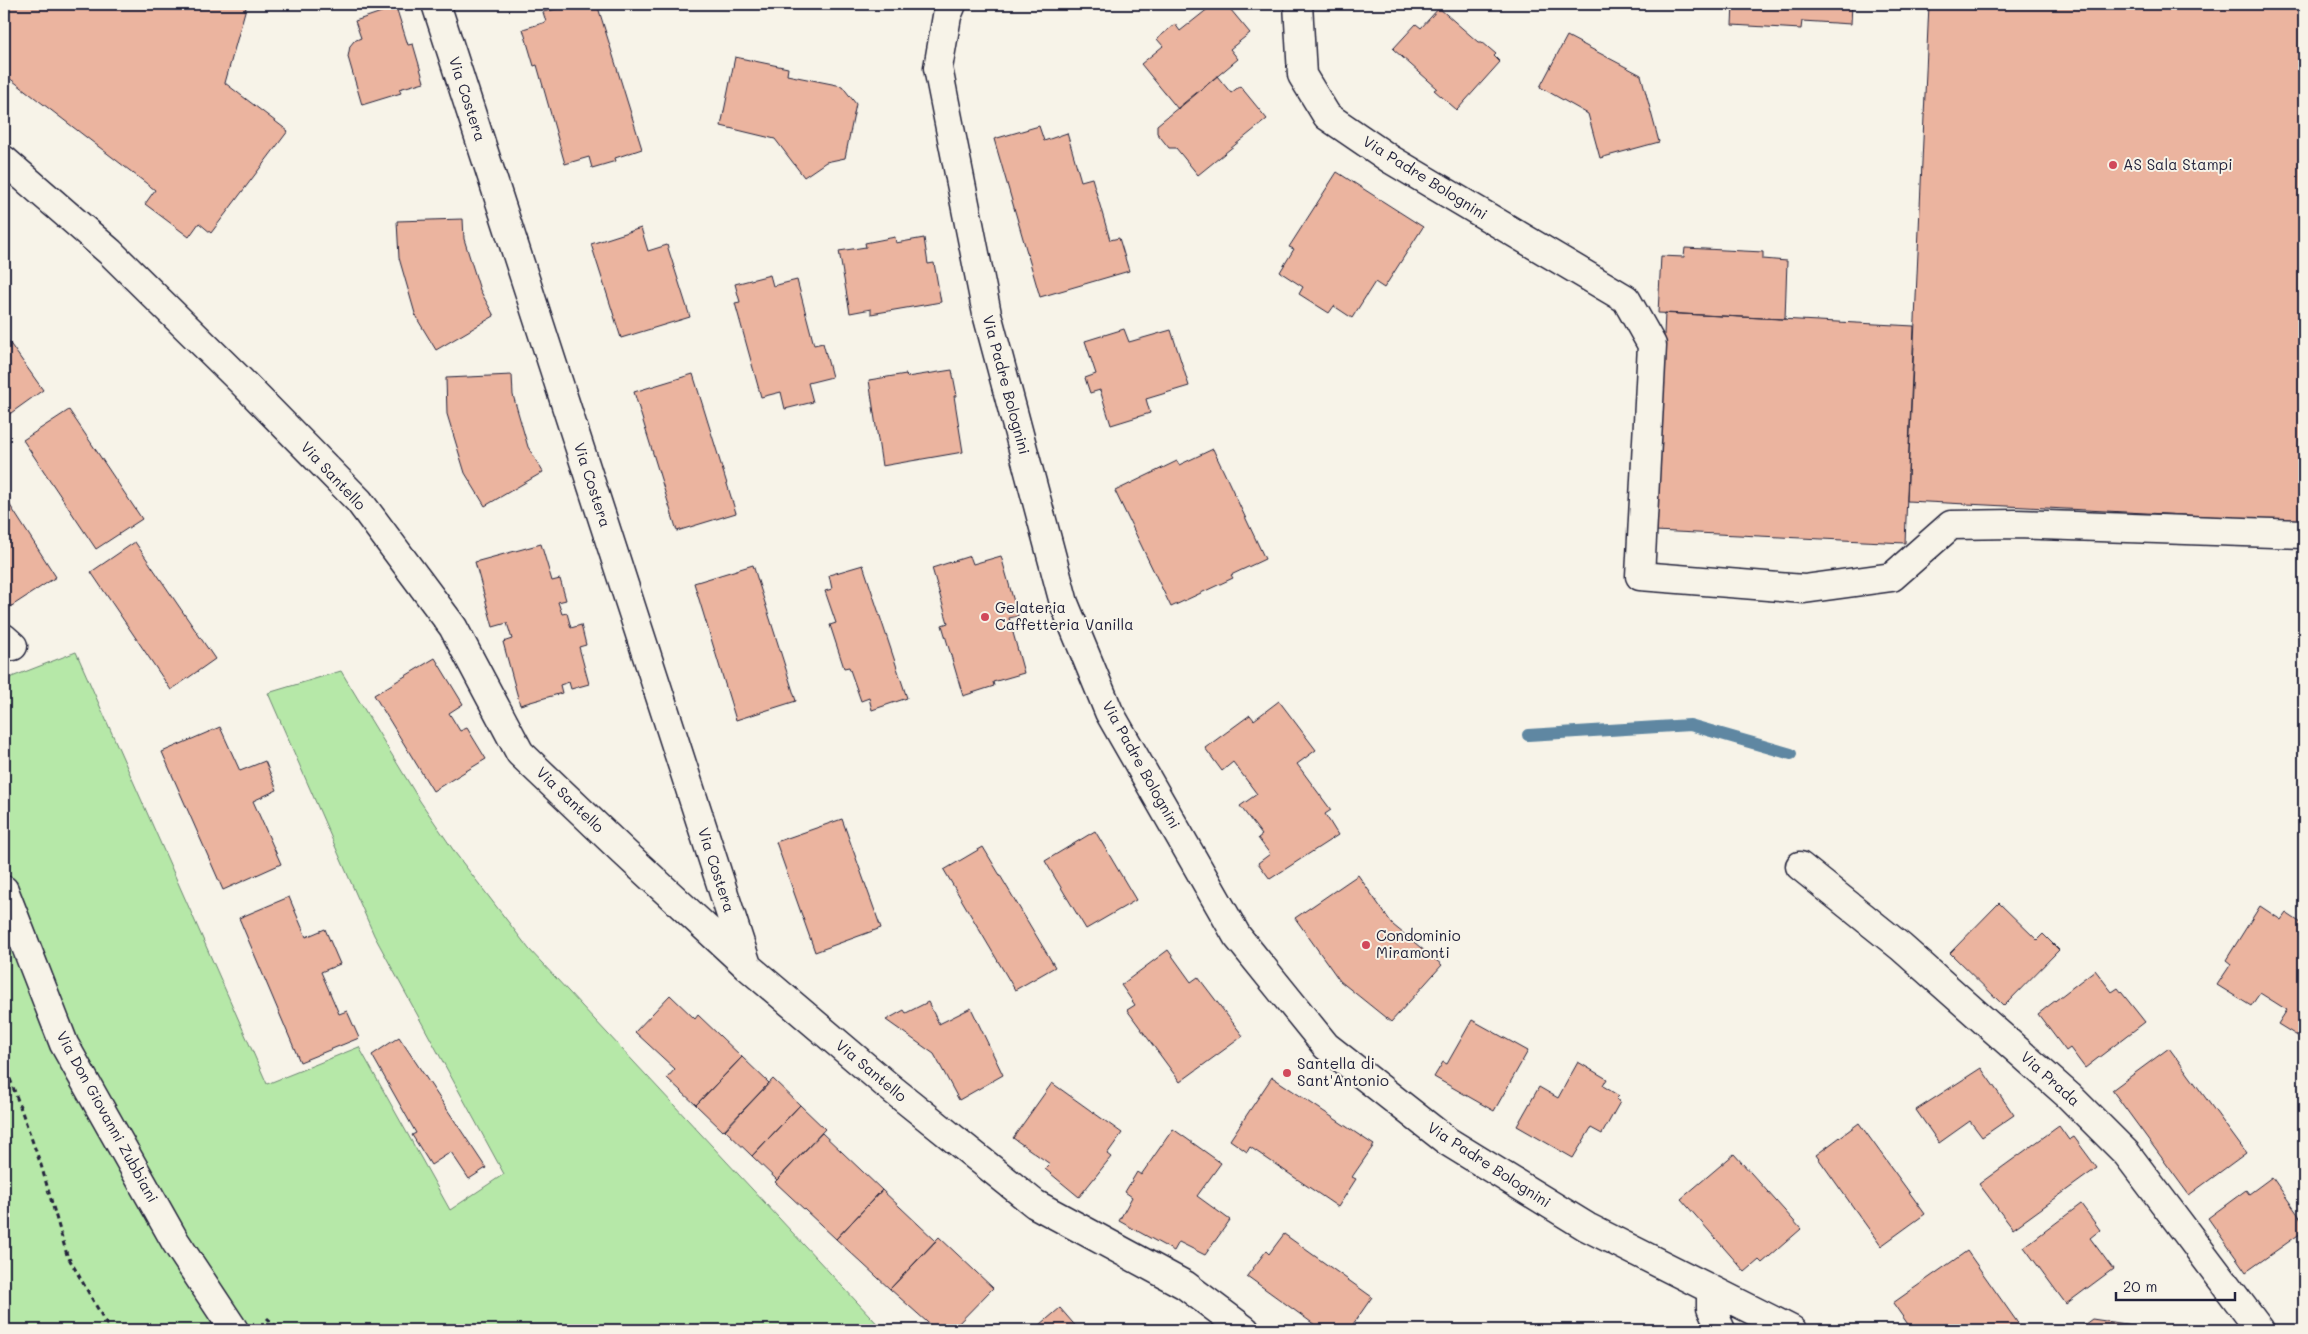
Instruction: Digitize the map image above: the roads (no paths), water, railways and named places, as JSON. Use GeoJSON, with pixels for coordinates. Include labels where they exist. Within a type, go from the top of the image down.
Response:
{"type":"FeatureCollection","features":[{"type":"Feature","properties":{"kind":"street","name":"Via Costera"},"geometry":{"type":"LineString","coordinates":[[436,4],[747,966]]}},
{"type":"Feature","properties":{"kind":"street","name":"Via Padre Bolognini"},"geometry":{"type":"LineString","coordinates":[[952,4],[947,16],[938,68],[987,314],[1064,603],[1109,712],[1237,936],[1326,1046],[1447,1141],[1587,1227],[1711,1291],[1792,1330]]}},
{"type":"Feature","properties":{"kind":"street","name":"Via Padre Bolognini"},"geometry":{"type":"LineString","coordinates":[[1298,4],[1302,76],[1327,116],[1390,159],[1626,299],[1652,345],[1640,576],[1804,589],[1892,577],[1951,525],[2015,524],[2304,534]]}},
{"type":"Feature","properties":{"kind":"street","name":"Via Santello"},"geometry":{"type":"LineString","coordinates":[[4,160],[110,252],[359,501],[454,626],[520,753],[747,966],[887,1085],[1035,1204],[1185,1285],[1245,1330]]}},
{"type":"Feature","properties":{"kind":"street","name":"Via Prada"},"geometry":{"type":"LineString","coordinates":[[1800,866],[1901,948],[2069,1096],[2121,1147],[2260,1330]]}},
{"type":"Feature","properties":{"kind":"street","name":"Via Don Giovanni Zubbiani"},"geometry":{"type":"LineString","coordinates":[[4,890],[64,1044],[175,1241],[234,1330]]}},
{"type":"Feature","properties":{"kind":"street"},"geometry":{"type":"LineString","coordinates":[[1711,1291],[1711,1308],[1721,1330]]}},
{"type":"Feature","properties":{"kind":"waterway"},"geometry":{"type":"LineString","coordinates":[[1528,735],[1690,725],[1791,754]]}},
{"type":"Feature","properties":{"kind":"place","name":"AS Sala Stampi"},"geometry":{"type":"Point","coordinates":[2113,165]}},
{"type":"Feature","properties":{"kind":"place","name":"Gelateria Caffetteria Vanilla"},"geometry":{"type":"Point","coordinates":[985,617]}},
{"type":"Feature","properties":{"kind":"place","name":"Condominio Miramonti"},"geometry":{"type":"Point","coordinates":[1366,945]}},
{"type":"Feature","properties":{"kind":"place","name":"Santella di Sant'Antonio"},"geometry":{"type":"Point","coordinates":[1287,1073]}}]}
